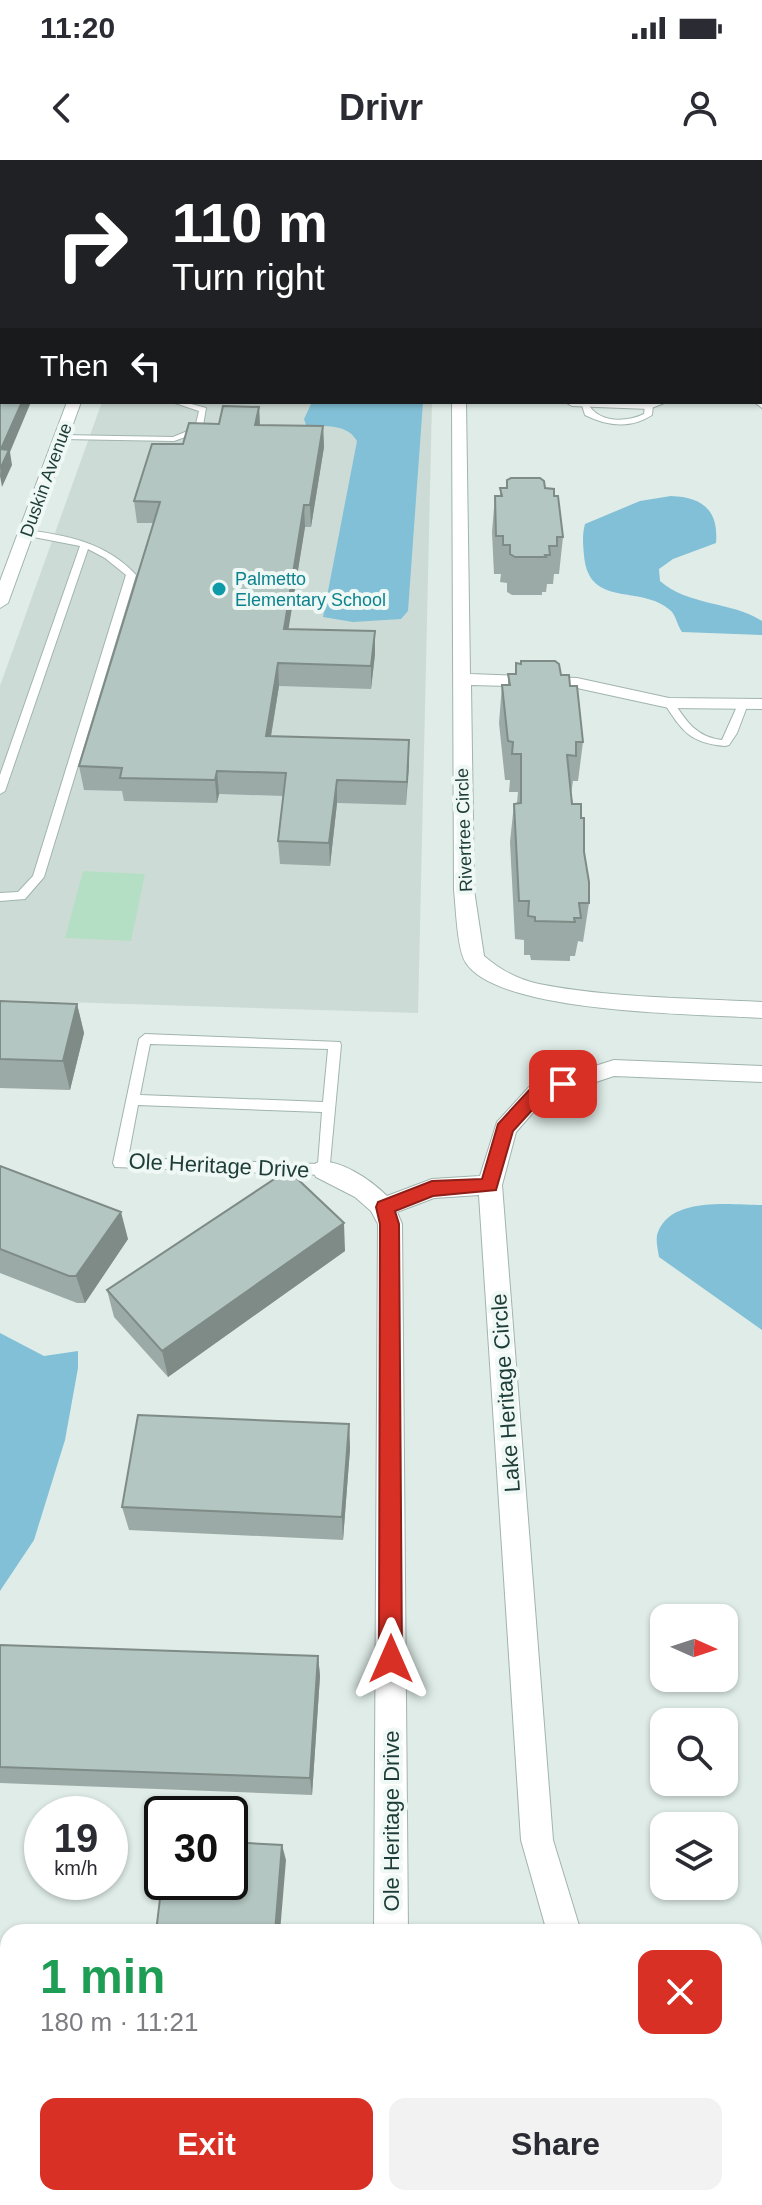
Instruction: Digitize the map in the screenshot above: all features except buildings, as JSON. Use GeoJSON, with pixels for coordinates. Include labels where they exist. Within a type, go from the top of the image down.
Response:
{"type":"FeatureCollection","features":[{"type":"Feature","properties":{"kind":"street","name":"Duskin Avenue"},"geometry":{"type":"LineString","coordinates":[[1,599],[73,404]]}},
{"type":"Feature","properties":{"kind":"street","name":"Rivertree Circle"},"geometry":{"type":"LineString","coordinates":[[459,404],[464,890],[474,959],[491,974],[534,991],[653,1004],[762,1010]]}},
{"type":"Feature","properties":{"kind":"street"},"geometry":{"type":"LineString","coordinates":[[460,679],[577,683],[669,703],[753,704]]}},
{"type":"Feature","properties":{"kind":"street","name":"Lake Heritage Circle"},"geometry":{"type":"LineString","coordinates":[[562,1924],[537,1840],[490,1185],[505,1128],[537,1093],[614,1068],[762,1074]]}},
{"type":"Feature","properties":{"kind":"street","name":"Ole Heritage Drive"},"geometry":{"type":"LineString","coordinates":[[324,1170],[365,1190],[385,1207],[390,1234],[391,1924]]}},
{"type":"Feature","properties":{"kind":"street"},"geometry":{"type":"LineString","coordinates":[[385,1207],[432,1189],[490,1185]]}},
{"type":"Feature","properties":{"kind":"lane"},"geometry":{"type":"LineString","coordinates":[[62,437],[174,439],[199,429],[203,410],[183,404]]}},
{"type":"Feature","properties":{"kind":"lane"},"geometry":{"type":"LineString","coordinates":[[579,404],[588,413],[615,423],[636,421],[648,415],[654,404]]}},
{"type":"Feature","properties":{"kind":"lane"},"geometry":{"type":"LineString","coordinates":[[0,897],[21,896],[38,877],[131,575],[116,558],[85,544],[26,533]]}},
{"type":"Feature","properties":{"kind":"lane"},"geometry":{"type":"LineString","coordinates":[[0,791],[85,544]]}},
{"type":"Feature","properties":{"kind":"lane"},"geometry":{"type":"LineString","coordinates":[[669,703],[688,732],[702,742],[725,743],[753,704]]}},
{"type":"Feature","properties":{"kind":"lane","name":"Ole Heritage Drive"},"geometry":{"type":"LineString","coordinates":[[145,1039],[335,1045],[330,1107],[324,1170],[120,1163],[145,1039]]}},
{"type":"Feature","properties":{"kind":"lane"},"geometry":{"type":"LineString","coordinates":[[133,1100],[330,1107]]}},
{"type":"Feature","properties":{"kind":"shaded area"},"geometry":{"type":"Polygon","coordinates":[[[101,404],[432,404],[418,1013],[0,1000],[0,686],[101,404]]]}},
{"type":"Feature","properties":{"kind":"green space"},"geometry":{"type":"Polygon","coordinates":[[[83,871],[145,874],[131,941],[65,938],[83,871]]]}},
{"type":"Feature","properties":{"kind":"water"},"geometry":{"type":"Polygon","coordinates":[[[311,404],[423,404],[408,611],[401,619],[353,622],[323,617],[357,441],[347,431],[306,425],[304,419],[311,404]]]}},
{"type":"Feature","properties":{"kind":"water"},"geometry":{"type":"Polygon","coordinates":[[[671,496],[691,499],[706,507],[714,521],[716,543],[673,559],[659,569],[660,581],[683,595],[737,610],[762,621],[762,635],[682,632],[672,612],[658,602],[618,593],[595,583],[588,572],[584,555],[585,524],[640,501],[671,496]]]}},
{"type":"Feature","properties":{"kind":"water"},"geometry":{"type":"Polygon","coordinates":[[[719,1204],[762,1205],[762,1330],[659,1257],[657,1241],[658,1232],[665,1221],[689,1208],[719,1204]]]}},
{"type":"Feature","properties":{"kind":"water"},"geometry":{"type":"Polygon","coordinates":[[[0,1333],[44,1356],[78,1351],[78,1368],[65,1440],[34,1540],[0,1591],[0,1333]]]}},
{"type":"Feature","properties":{"kind":"place","name":"Palmetto Elementary School"},"geometry":{"type":"Point","coordinates":[219,589]}},
{"type":"Feature","properties":{"kind":"route"},"geometry":{"type":"LineString","coordinates":[[391,1659],[390,1224],[385,1207],[432,1189],[490,1185],[505,1128],[537,1093],[563,1084]]}}]}
